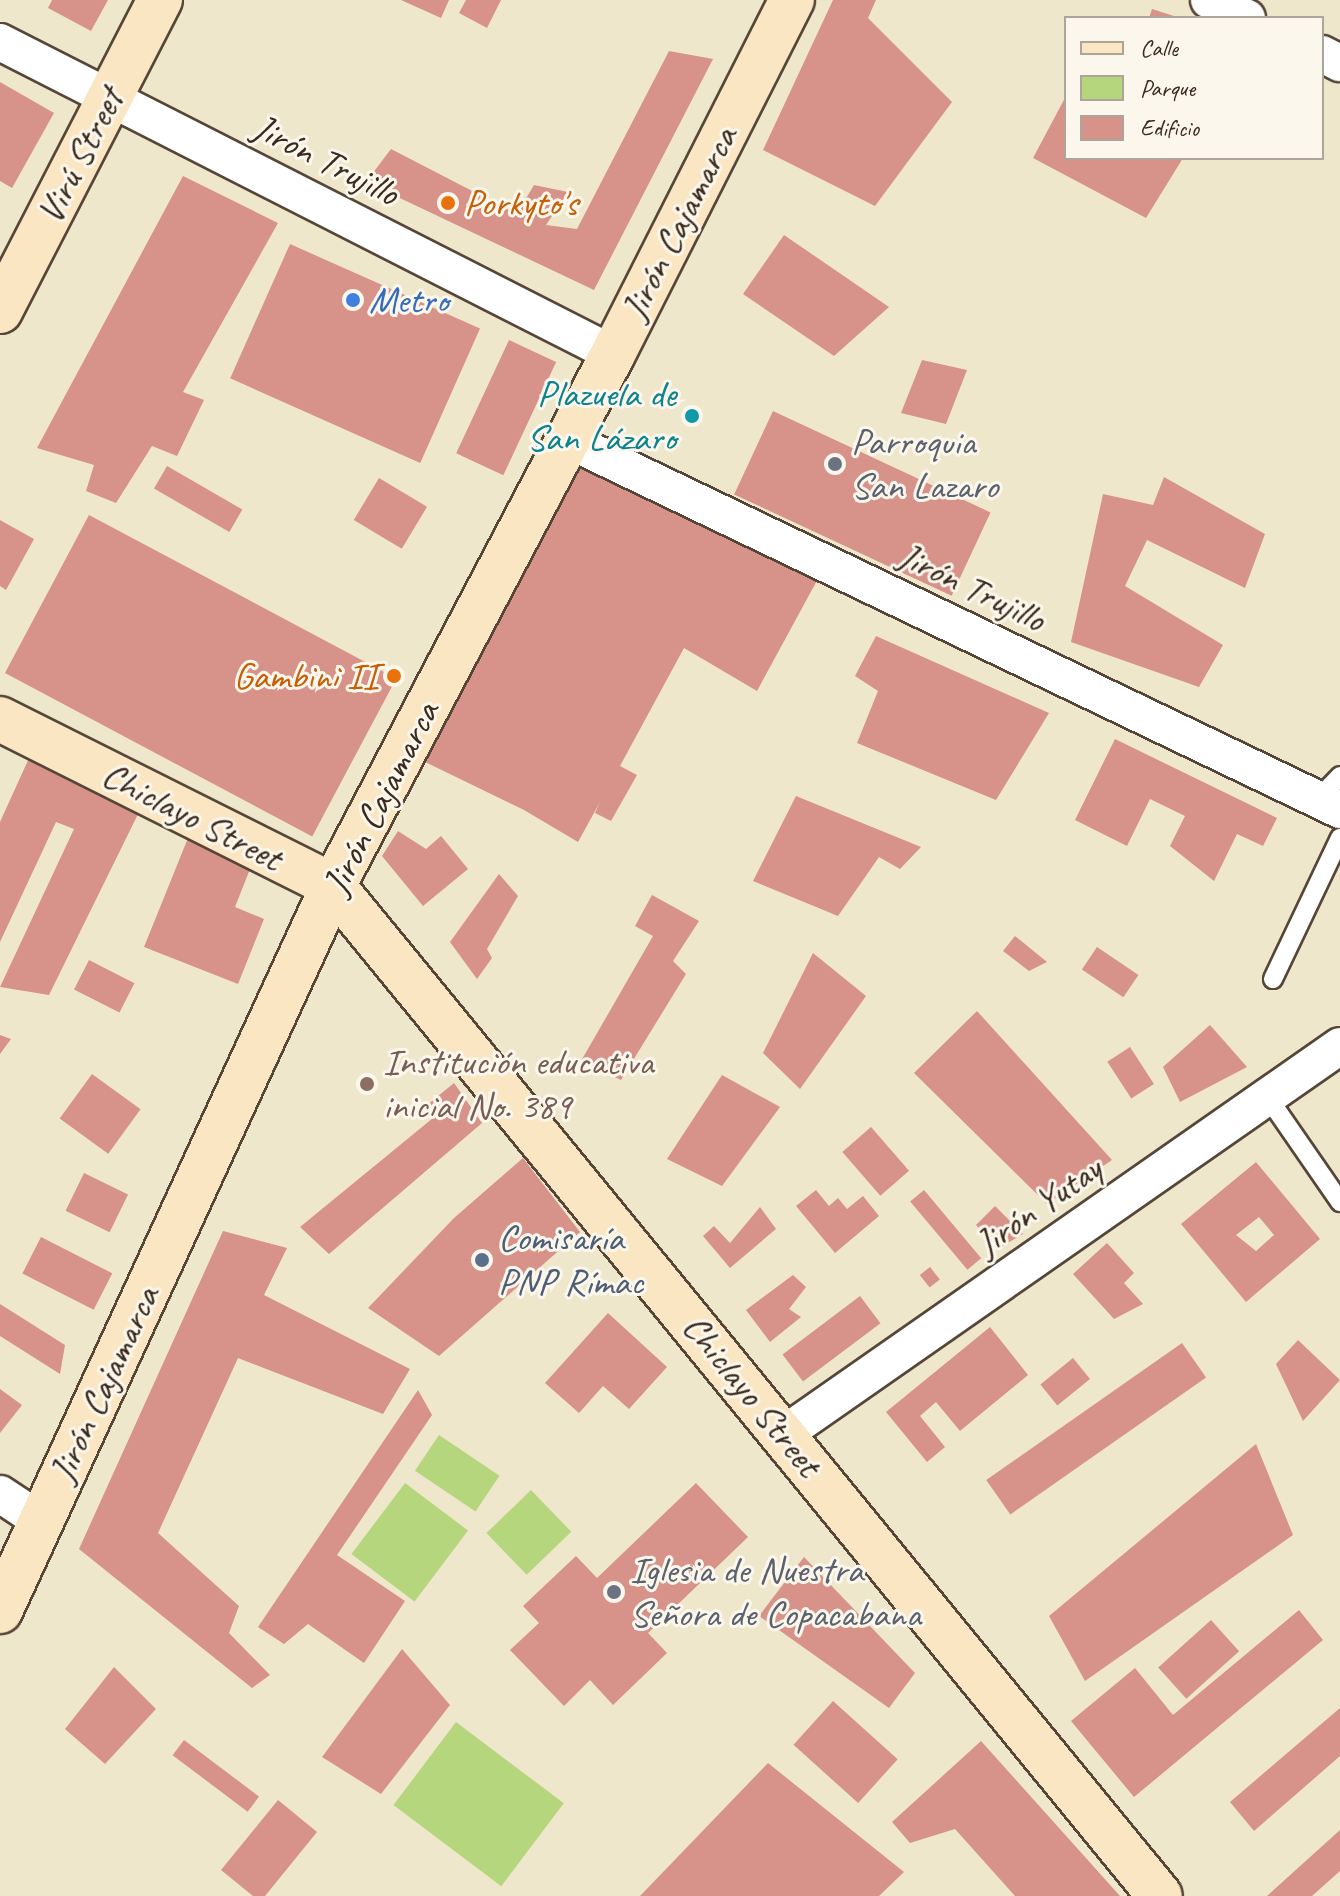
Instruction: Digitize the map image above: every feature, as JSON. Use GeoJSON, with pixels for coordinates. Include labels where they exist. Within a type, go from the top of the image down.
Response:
{"type":"FeatureCollection","features":[{"type":"Feature","properties":{"kind":"street","name":"Virú Street"},"geometry":{"type":"LineString","coordinates":[[0,311],[160,0]]}},
{"type":"Feature","properties":{"kind":"street","name":"Jirón Cajamarca"},"geometry":{"type":"LineString","coordinates":[[0,1611],[333,886],[613,354],[792,0]]}},
{"type":"Feature","properties":{"kind":"street"},"geometry":{"type":"LineString","coordinates":[[1209,0],[1243,16]]}},
{"type":"Feature","properties":{"kind":"street","name":"Jirón Trujillo"},"geometry":{"type":"LineString","coordinates":[[0,42],[613,354]]}},
{"type":"Feature","properties":{"kind":"street","name":"Jirón Trujillo"},"geometry":{"type":"LineString","coordinates":[[568,440],[1333,795]]}},
{"type":"Feature","properties":{"kind":"street","name":"Chiclayo Street"},"geometry":{"type":"LineString","coordinates":[[0,719],[333,886],[1160,1896]]}},
{"type":"Feature","properties":{"kind":"street","name":"Jirón Yutay"},"geometry":{"type":"LineString","coordinates":[[784,1434],[1340,1046]]}},
{"type":"Feature","properties":{"kind":"street"},"geometry":{"type":"LineString","coordinates":[[0,1494],[41,1521]]}},
{"type":"Feature","properties":{"kind":"lane"},"geometry":{"type":"LineString","coordinates":[[1273,979],[1340,838]]}},
{"type":"Feature","properties":{"kind":"lane"},"geometry":{"type":"LineString","coordinates":[[1267,1096],[1340,1202]]}},
{"type":"Feature","properties":{"kind":"green space"},"geometry":{"type":"Polygon","coordinates":[[[439,1435],[500,1476],[475,1511],[415,1471],[439,1435]]]}},
{"type":"Feature","properties":{"kind":"green space"},"geometry":{"type":"Polygon","coordinates":[[[405,1483],[468,1531],[415,1602],[351,1554],[405,1483]]]}},
{"type":"Feature","properties":{"kind":"green space"},"geometry":{"type":"Polygon","coordinates":[[[531,1490],[571,1532],[527,1575],[486,1533],[531,1490]]]}},
{"type":"Feature","properties":{"kind":"green space"},"geometry":{"type":"Polygon","coordinates":[[[456,1722],[564,1803],[501,1886],[393,1805],[456,1722]]]}},
{"type":"Feature","properties":{"kind":"building"},"geometry":{"type":"Polygon","coordinates":[[[52,0],[108,0],[91,31],[48,8],[52,0]]]}},
{"type":"Feature","properties":{"kind":"building"},"geometry":{"type":"Polygon","coordinates":[[[401,0],[449,0],[441,18],[401,0]]]}},
{"type":"Feature","properties":{"kind":"building"},"geometry":{"type":"Polygon","coordinates":[[[466,0],[501,0],[487,28],[459,13],[466,0]]]}},
{"type":"Feature","properties":{"kind":"building"},"geometry":{"type":"Polygon","coordinates":[[[833,0],[876,0],[868,18],[952,102],[875,206],[763,150],[833,0]]]}},
{"type":"Feature","properties":{"kind":"building"},"geometry":{"type":"Polygon","coordinates":[[[1152,9],[1174,16],[1150,16],[1152,9]]]}},
{"type":"Feature","properties":{"kind":"building"},"geometry":{"type":"Polygon","coordinates":[[[669,51],[713,59],[594,290],[366,182],[391,149],[517,214],[534,185],[568,192],[546,225],[577,229],[669,51]]]}},
{"type":"Feature","properties":{"kind":"building"},"geometry":{"type":"Polygon","coordinates":[[[0,82],[54,113],[12,188],[0,181],[0,82]]]}},
{"type":"Feature","properties":{"kind":"building"},"geometry":{"type":"Polygon","coordinates":[[[1064,100],[1064,160],[1182,160],[1146,218],[1033,158],[1064,100]]]}},
{"type":"Feature","properties":{"kind":"building"},"geometry":{"type":"Polygon","coordinates":[[[183,176],[278,223],[183,392],[204,400],[177,456],[152,446],[116,503],[86,491],[94,465],[37,448],[183,176]]]}},
{"type":"Feature","properties":{"kind":"building"},"geometry":{"type":"Polygon","coordinates":[[[784,235],[889,307],[834,356],[743,294],[784,235]]]}},
{"type":"Feature","properties":{"kind":"building"},"geometry":{"type":"Polygon","coordinates":[[[290,244],[480,329],[420,463],[230,378],[290,244]]]}},
{"type":"Feature","properties":{"kind":"building"},"geometry":{"type":"Polygon","coordinates":[[[509,340],[556,362],[503,475],[456,453],[509,340]]]}},
{"type":"Feature","properties":{"kind":"building"},"geometry":{"type":"Polygon","coordinates":[[[922,360],[967,370],[946,424],[901,413],[922,360]]]}},
{"type":"Feature","properties":{"kind":"building"},"geometry":{"type":"Polygon","coordinates":[[[773,411],[991,512],[952,596],[734,494],[773,411]]]}},
{"type":"Feature","properties":{"kind":"building"},"geometry":{"type":"Polygon","coordinates":[[[572,455],[820,575],[757,691],[684,648],[620,766],[637,775],[611,821],[595,813],[600,802],[578,842],[524,810],[421,760],[572,455]]]}},
{"type":"Feature","properties":{"kind":"building"},"geometry":{"type":"Polygon","coordinates":[[[167,466],[242,510],[229,532],[154,489],[167,466]]]}},
{"type":"Feature","properties":{"kind":"building"},"geometry":{"type":"Polygon","coordinates":[[[1164,477],[1265,534],[1245,588],[1147,540],[1125,586],[1223,645],[1199,687],[1071,642],[1103,494],[1153,505],[1164,477]]]}},
{"type":"Feature","properties":{"kind":"building"},"geometry":{"type":"Polygon","coordinates":[[[379,478],[427,507],[402,549],[354,520],[379,478]]]}},
{"type":"Feature","properties":{"kind":"building"},"geometry":{"type":"Polygon","coordinates":[[[89,515],[396,678],[312,836],[5,673],[89,515]]]}},
{"type":"Feature","properties":{"kind":"building"},"geometry":{"type":"Polygon","coordinates":[[[0,520],[34,539],[6,590],[0,586],[0,520]]]}},
{"type":"Feature","properties":{"kind":"building"},"geometry":{"type":"Polygon","coordinates":[[[876,636],[1049,713],[996,800],[857,743],[878,691],[855,676],[876,636]]]}},
{"type":"Feature","properties":{"kind":"building"},"geometry":{"type":"Polygon","coordinates":[[[1115,739],[1277,818],[1263,846],[1237,834],[1214,881],[1170,846],[1185,816],[1150,799],[1127,846],[1075,820],[1115,739]]]}},
{"type":"Feature","properties":{"kind":"building"},"geometry":{"type":"Polygon","coordinates":[[[30,756],[141,808],[49,995],[0,987],[74,829],[56,822],[0,942],[0,822],[30,756]]]}},
{"type":"Feature","properties":{"kind":"building"},"geometry":{"type":"Polygon","coordinates":[[[796,796],[921,847],[900,869],[879,857],[838,916],[753,881],[796,796]]]}},
{"type":"Feature","properties":{"kind":"building"},"geometry":{"type":"Polygon","coordinates":[[[398,831],[426,849],[441,836],[468,869],[423,906],[382,856],[398,831]]]}},
{"type":"Feature","properties":{"kind":"building"},"geometry":{"type":"Polygon","coordinates":[[[188,838],[252,864],[235,907],[264,919],[238,984],[144,947],[188,838]]]}},
{"type":"Feature","properties":{"kind":"building"},"geometry":{"type":"Polygon","coordinates":[[[499,874],[518,896],[487,949],[492,958],[477,979],[450,942],[499,874]]]}},
{"type":"Feature","properties":{"kind":"building"},"geometry":{"type":"Polygon","coordinates":[[[652,895],[699,921],[673,961],[686,974],[621,1080],[581,1061],[653,936],[635,926],[652,895]]]}},
{"type":"Feature","properties":{"kind":"building"},"geometry":{"type":"Polygon","coordinates":[[[1015,936],[1047,962],[1029,971],[1003,951],[1015,936]]]}},
{"type":"Feature","properties":{"kind":"building"},"geometry":{"type":"Polygon","coordinates":[[[1097,947],[1138,975],[1123,997],[1082,969],[1097,947]]]}},
{"type":"Feature","properties":{"kind":"building"},"geometry":{"type":"Polygon","coordinates":[[[813,953],[866,996],[800,1089],[763,1053],[813,953]]]}},
{"type":"Feature","properties":{"kind":"building"},"geometry":{"type":"Polygon","coordinates":[[[89,960],[134,983],[119,1013],[74,989],[89,960]]]}},
{"type":"Feature","properties":{"kind":"building"},"geometry":{"type":"Polygon","coordinates":[[[977,1011],[1112,1160],[1047,1204],[914,1073],[977,1011]]]}},
{"type":"Feature","properties":{"kind":"building"},"geometry":{"type":"Polygon","coordinates":[[[1210,1025],[1247,1067],[1180,1102],[1163,1067],[1210,1025]]]}},
{"type":"Feature","properties":{"kind":"building"},"geometry":{"type":"Polygon","coordinates":[[[0,1035],[11,1039],[0,1054],[0,1035]]]}},
{"type":"Feature","properties":{"kind":"building"},"geometry":{"type":"Polygon","coordinates":[[[1130,1047],[1154,1084],[1131,1099],[1107,1062],[1130,1047]]]}},
{"type":"Feature","properties":{"kind":"building"},"geometry":{"type":"Polygon","coordinates":[[[92,1074],[141,1109],[108,1154],[60,1118],[92,1074]]]}},
{"type":"Feature","properties":{"kind":"building"},"geometry":{"type":"Polygon","coordinates":[[[722,1075],[780,1107],[722,1186],[667,1159],[722,1075]]]}},
{"type":"Feature","properties":{"kind":"building"},"geometry":{"type":"Polygon","coordinates":[[[454,1083],[482,1123],[329,1254],[300,1227],[433,1118],[427,1105],[454,1083]]]}},
{"type":"Feature","properties":{"kind":"building"},"geometry":{"type":"Polygon","coordinates":[[[871,1127],[909,1171],[880,1196],[842,1152],[871,1127]]]}},
{"type":"Feature","properties":{"kind":"building","name":"Comisaría PNP Rímac"},"geometry":{"type":"Polygon","coordinates":[[[523,1158],[580,1232],[439,1356],[368,1308],[454,1218],[523,1158]]]}},
{"type":"Feature","properties":{"kind":"building"},"geometry":{"type":"Polygon","coordinates":[[[1256,1162],[1320,1239],[1246,1302],[1181,1224],[1256,1162]],[[1259,1217],[1236,1235],[1256,1251],[1274,1235],[1259,1217]]]}},
{"type":"Feature","properties":{"kind":"building"},"geometry":{"type":"Polygon","coordinates":[[[84,1173],[128,1194],[110,1232],[66,1211],[84,1173]]]}},
{"type":"Feature","properties":{"kind":"building"},"geometry":{"type":"Polygon","coordinates":[[[816,1190],[829,1206],[838,1198],[847,1209],[863,1196],[879,1216],[835,1253],[796,1206],[816,1190]]]}},
{"type":"Feature","properties":{"kind":"building"},"geometry":{"type":"Polygon","coordinates":[[[924,1190],[981,1258],[967,1270],[910,1202],[924,1190]]]}},
{"type":"Feature","properties":{"kind":"building"},"geometry":{"type":"Polygon","coordinates":[[[995,1206],[1023,1234],[999,1248],[976,1225],[995,1206]]]}},
{"type":"Feature","properties":{"kind":"building"},"geometry":{"type":"Polygon","coordinates":[[[760,1207],[776,1229],[730,1268],[703,1236],[714,1226],[730,1243],[760,1207]]]}},
{"type":"Feature","properties":{"kind":"building"},"geometry":{"type":"Polygon","coordinates":[[[223,1231],[287,1248],[264,1295],[410,1369],[383,1414],[238,1358],[158,1533],[239,1606],[229,1633],[270,1675],[252,1688],[79,1549],[223,1231]]]}},
{"type":"Feature","properties":{"kind":"building"},"geometry":{"type":"Polygon","coordinates":[[[41,1237],[112,1273],[94,1310],[22,1274],[41,1237]]]}},
{"type":"Feature","properties":{"kind":"building"},"geometry":{"type":"Polygon","coordinates":[[[1107,1243],[1134,1273],[1124,1283],[1143,1304],[1114,1319],[1073,1274],[1107,1243]]]}},
{"type":"Feature","properties":{"kind":"building"},"geometry":{"type":"Polygon","coordinates":[[[930,1267],[940,1280],[930,1288],[920,1275],[930,1267]]]}},
{"type":"Feature","properties":{"kind":"building"},"geometry":{"type":"Polygon","coordinates":[[[793,1275],[806,1287],[789,1309],[801,1317],[770,1342],[746,1310],[793,1275]]]}},
{"type":"Feature","properties":{"kind":"building"},"geometry":{"type":"Polygon","coordinates":[[[860,1296],[880,1323],[803,1382],[783,1354],[860,1296]]]}},
{"type":"Feature","properties":{"kind":"building"},"geometry":{"type":"Polygon","coordinates":[[[0,1304],[65,1345],[60,1374],[0,1336],[0,1304]]]}},
{"type":"Feature","properties":{"kind":"building"},"geometry":{"type":"Polygon","coordinates":[[[608,1313],[667,1367],[629,1409],[603,1386],[579,1413],[545,1383],[608,1313]]]}},
{"type":"Feature","properties":{"kind":"building"},"geometry":{"type":"Polygon","coordinates":[[[990,1327],[1028,1375],[960,1431],[936,1402],[920,1416],[945,1447],[927,1462],[886,1412],[990,1327]]]}},
{"type":"Feature","properties":{"kind":"building"},"geometry":{"type":"Polygon","coordinates":[[[1298,1340],[1340,1380],[1303,1421],[1276,1364],[1298,1340]]]}},
{"type":"Feature","properties":{"kind":"building"},"geometry":{"type":"Polygon","coordinates":[[[1182,1343],[1206,1377],[1010,1514],[986,1480],[1182,1343]]]}},
{"type":"Feature","properties":{"kind":"building"},"geometry":{"type":"Polygon","coordinates":[[[1073,1358],[1090,1379],[1057,1405],[1040,1384],[1073,1358]]]}},
{"type":"Feature","properties":{"kind":"building"},"geometry":{"type":"Polygon","coordinates":[[[0,1389],[22,1405],[0,1433],[0,1389]]]}},
{"type":"Feature","properties":{"kind":"building"},"geometry":{"type":"Polygon","coordinates":[[[418,1390],[432,1415],[337,1555],[405,1601],[364,1663],[308,1624],[284,1644],[258,1627],[418,1390]]]}},
{"type":"Feature","properties":{"kind":"building"},"geometry":{"type":"Polygon","coordinates":[[[1256,1444],[1293,1535],[1085,1681],[1049,1616],[1256,1444]]]}},
{"type":"Feature","properties":{"kind":"building","name":"Iglesia de Nuestra Señora de Copacabana"},"geometry":{"type":"Polygon","coordinates":[[[696,1483],[748,1537],[648,1633],[667,1653],[613,1705],[590,1680],[564,1706],[510,1650],[539,1623],[523,1606],[576,1556],[597,1578],[696,1483]]]}},
{"type":"Feature","properties":{"kind":"building"},"geometry":{"type":"Polygon","coordinates":[[[804,1557],[915,1673],[889,1708],[759,1616],[804,1557]]]}},
{"type":"Feature","properties":{"kind":"building"},"geometry":{"type":"Polygon","coordinates":[[[1299,1610],[1323,1640],[1134,1797],[1071,1721],[1135,1668],[1173,1715],[1299,1610]]]}},
{"type":"Feature","properties":{"kind":"building"},"geometry":{"type":"Polygon","coordinates":[[[1211,1620],[1239,1651],[1186,1699],[1158,1668],[1211,1620]]]}},
{"type":"Feature","properties":{"kind":"building"},"geometry":{"type":"Polygon","coordinates":[[[402,1649],[450,1705],[381,1794],[322,1757],[402,1649]]]}},
{"type":"Feature","properties":{"kind":"building"},"geometry":{"type":"Polygon","coordinates":[[[114,1667],[156,1709],[105,1764],[65,1729],[114,1667]]]}},
{"type":"Feature","properties":{"kind":"building"},"geometry":{"type":"Polygon","coordinates":[[[833,1701],[898,1759],[858,1803],[794,1745],[833,1701]]]}},
{"type":"Feature","properties":{"kind":"building"},"geometry":{"type":"Polygon","coordinates":[[[1340,1708],[1340,1756],[1254,1831],[1230,1802],[1340,1708]]]}},
{"type":"Feature","properties":{"kind":"building"},"geometry":{"type":"Polygon","coordinates":[[[184,1740],[259,1797],[248,1812],[173,1755],[184,1740]]]}},
{"type":"Feature","properties":{"kind":"building"},"geometry":{"type":"Polygon","coordinates":[[[981,1741],[1120,1896],[1015,1896],[955,1829],[910,1843],[892,1822],[981,1741]]]}},
{"type":"Feature","properties":{"kind":"building"},"geometry":{"type":"Polygon","coordinates":[[[768,1763],[904,1872],[879,1896],[640,1896],[768,1763]]]}},
{"type":"Feature","properties":{"kind":"building"},"geometry":{"type":"Polygon","coordinates":[[[278,1800],[317,1832],[265,1896],[253,1896],[221,1870],[278,1800]]]}},
{"type":"Feature","properties":{"kind":"building"},"geometry":{"type":"Polygon","coordinates":[[[1340,1830],[1340,1871],[1312,1896],[1267,1896],[1340,1830]]]}},
{"type":"Feature","properties":{"kind":"place","name":"Porkyto's"},"geometry":{"type":"Point","coordinates":[448,203]}},
{"type":"Feature","properties":{"kind":"place","name":"Metro"},"geometry":{"type":"Point","coordinates":[353,300]}},
{"type":"Feature","properties":{"kind":"place","name":"Plazuela de San Lázaro"},"geometry":{"type":"Point","coordinates":[692,416]}},
{"type":"Feature","properties":{"kind":"place","name":"Parroquia San Lazaro"},"geometry":{"type":"Point","coordinates":[835,464]}},
{"type":"Feature","properties":{"kind":"place","name":"Gambini II"},"geometry":{"type":"Point","coordinates":[394,676]}},
{"type":"Feature","properties":{"kind":"place","name":"Institución educativa inicial No. 389"},"geometry":{"type":"Point","coordinates":[367,1084]}},
{"type":"Feature","properties":{"kind":"place","name":"Comisaría PNP Rímac"},"geometry":{"type":"Point","coordinates":[482,1260]}},
{"type":"Feature","properties":{"kind":"place","name":"Iglesia de Nuestra Señora de Copacabana"},"geometry":{"type":"Point","coordinates":[614,1592]}}]}
